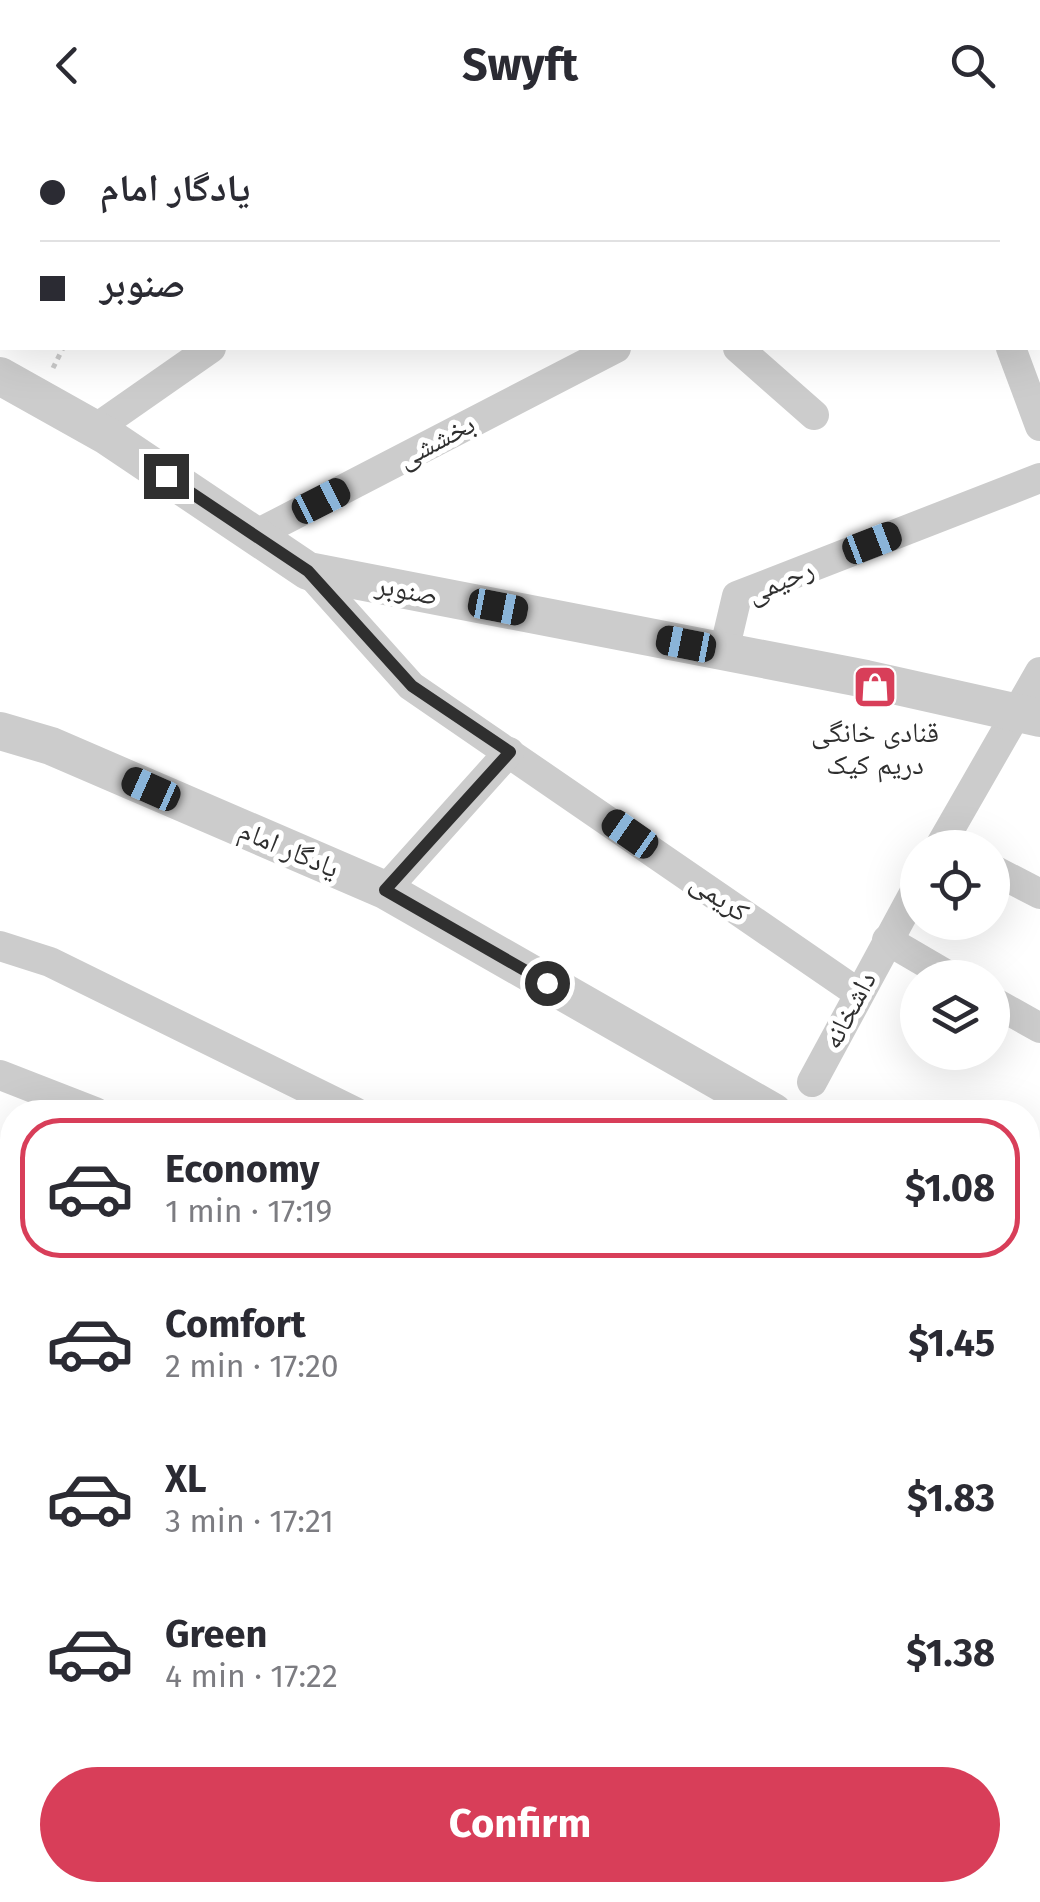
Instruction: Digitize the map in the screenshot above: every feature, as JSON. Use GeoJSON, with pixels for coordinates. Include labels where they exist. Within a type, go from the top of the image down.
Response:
{"type":"FeatureCollection","features":[{"type":"Feature","properties":{"kind":"street"},"geometry":{"type":"LineString","coordinates":[[95,429],[208,350]]}},
{"type":"Feature","properties":{"kind":"street","name":"بخششی"},"geometry":{"type":"LineString","coordinates":[[255,536],[612,350]]}},
{"type":"Feature","properties":{"kind":"street"},"geometry":{"type":"LineString","coordinates":[[740,350],[814,416]]}},
{"type":"Feature","properties":{"kind":"street"},"geometry":{"type":"LineString","coordinates":[[1012,350],[1040,426]]}},
{"type":"Feature","properties":{"kind":"street","name":"صنوبر"},"geometry":{"type":"LineString","coordinates":[[0,376],[95,429],[308,571],[724,651],[1027,715]]}},
{"type":"Feature","properties":{"kind":"street","name":"رحیمی"},"geometry":{"type":"LineString","coordinates":[[724,651],[737,596],[1040,478]]}},
{"type":"Feature","properties":{"kind":"street","name":"کریمی"},"geometry":{"type":"LineString","coordinates":[[308,571],[412,686],[858,993]]}},
{"type":"Feature","properties":{"kind":"street"},"geometry":{"type":"LineString","coordinates":[[954,830],[1027,715],[1040,672]]}},
{"type":"Feature","properties":{"kind":"street","name":"یادگار امام"},"geometry":{"type":"LineString","coordinates":[[0,731],[51,746],[385,890],[753,1100]]}},
{"type":"Feature","properties":{"kind":"street"},"geometry":{"type":"LineString","coordinates":[[385,890],[510,752]]}},
{"type":"Feature","properties":{"kind":"street"},"geometry":{"type":"LineString","coordinates":[[1010,878],[1040,894]]}},
{"type":"Feature","properties":{"kind":"street","name":"داشخانه"},"geometry":{"type":"LineString","coordinates":[[812,1082],[900,917]]}},
{"type":"Feature","properties":{"kind":"street"},"geometry":{"type":"LineString","coordinates":[[887,940],[921,960]]}},
{"type":"Feature","properties":{"kind":"street"},"geometry":{"type":"LineString","coordinates":[[0,946],[50,962],[331,1100]]}},
{"type":"Feature","properties":{"kind":"street"},"geometry":{"type":"LineString","coordinates":[[1010,1011],[1040,1028]]}},
{"type":"Feature","properties":{"kind":"street"},"geometry":{"type":"LineString","coordinates":[[0,1075],[64,1100]]}},
{"type":"Feature","properties":{"kind":"place","name":"قنادی خانگی دریم کیک"},"geometry":{"type":"Point","coordinates":[875,687]}},
{"type":"Feature","properties":{"kind":"route"},"geometry":{"type":"LineString","coordinates":[[166,476],[308,571],[412,686],[510,752],[385,890],[547,983]]}}]}
